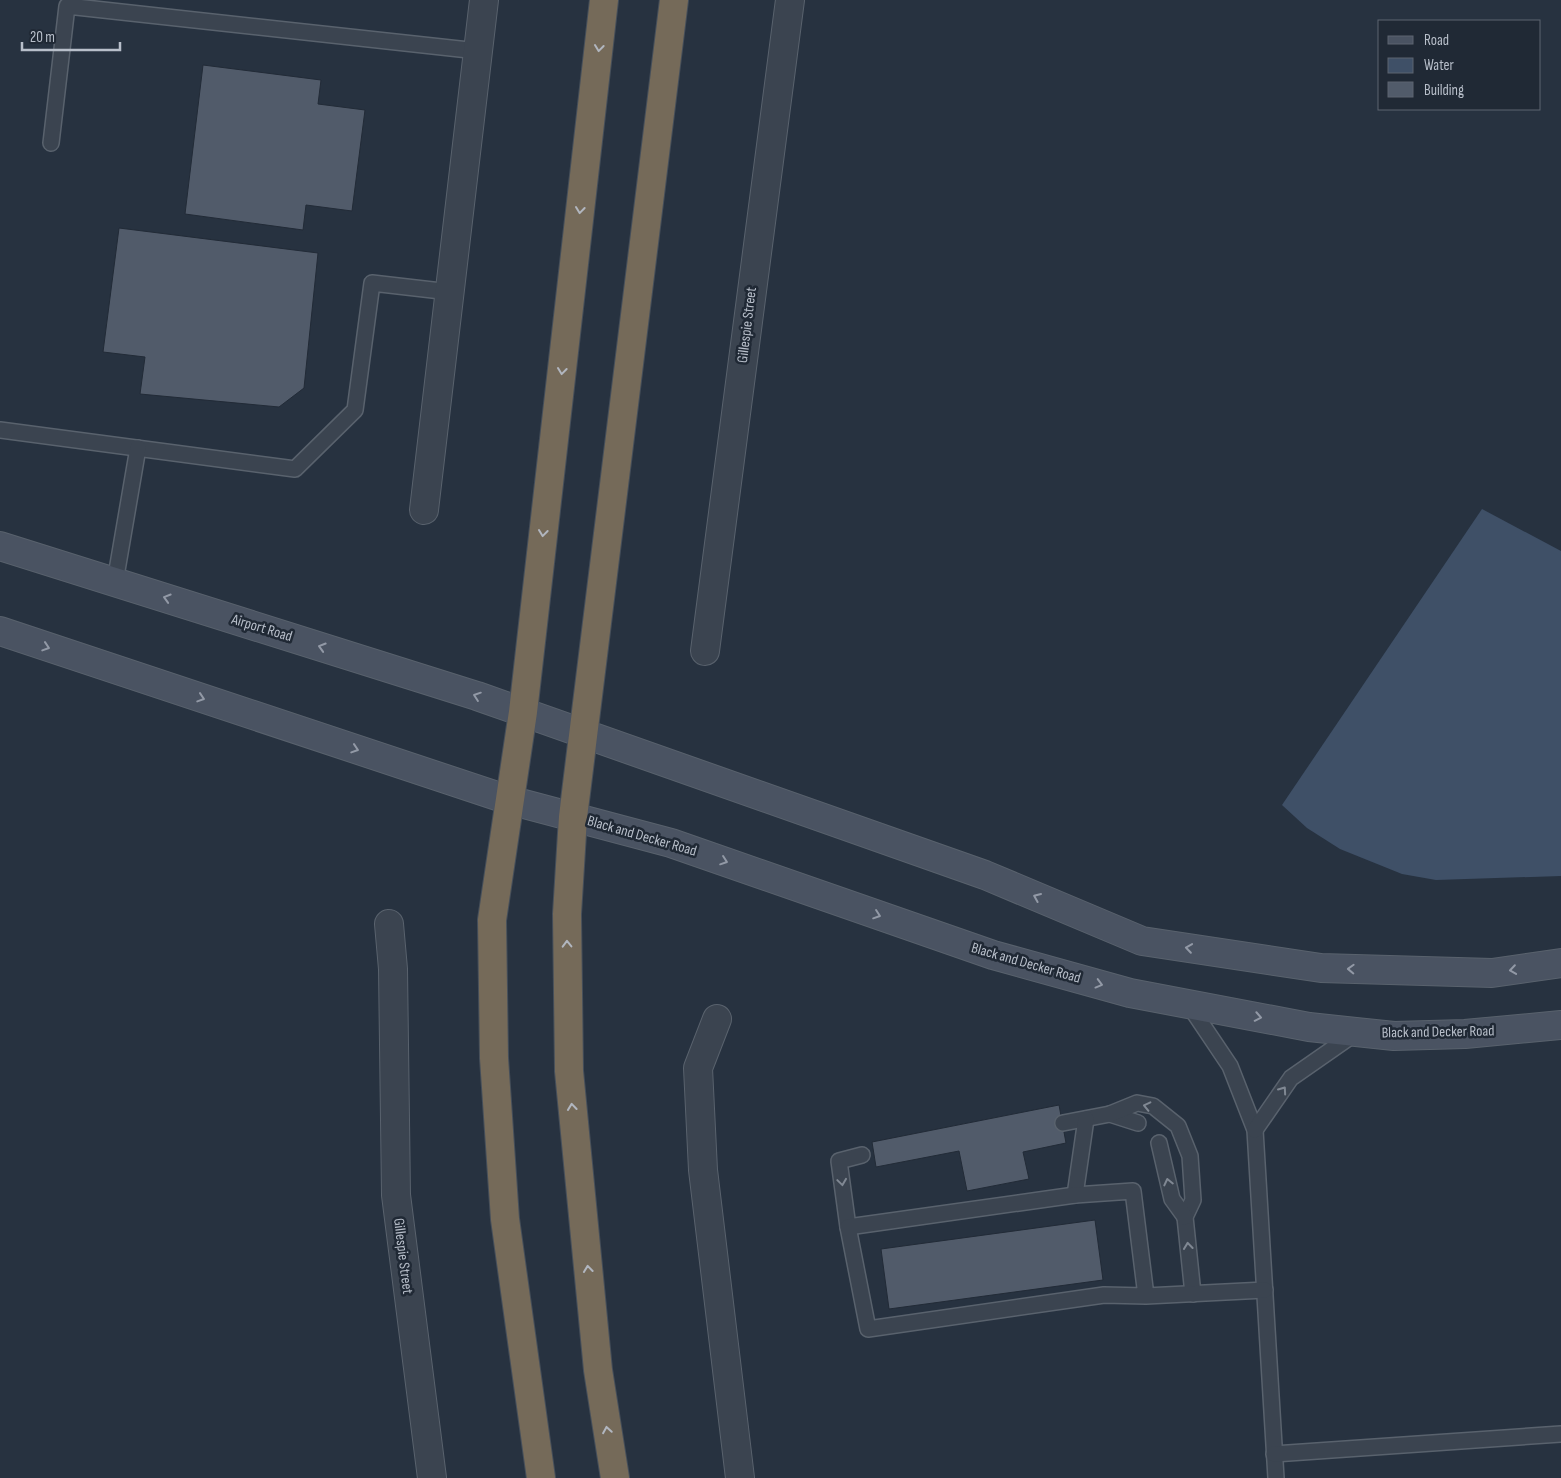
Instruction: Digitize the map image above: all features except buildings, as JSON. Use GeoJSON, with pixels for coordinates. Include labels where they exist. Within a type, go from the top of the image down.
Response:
{"type":"FeatureCollection","features":[{"type":"Feature","properties":{"kind":"highway"},"geometry":{"type":"LineString","coordinates":[[541,1478],[505,1219],[494,1058],[492,920],[523,712],[604,0]]}},
{"type":"Feature","properties":{"kind":"highway"},"geometry":{"type":"LineString","coordinates":[[615,1478],[598,1370],[569,1071],[567,914],[573,817],[674,0]]}},
{"type":"Feature","properties":{"kind":"main road","name":"Airport Road"},"geometry":{"type":"LineString","coordinates":[[0,546],[523,712]]}},
{"type":"Feature","properties":{"kind":"main road"},"geometry":{"type":"LineString","coordinates":[[0,631],[509,800]]}},
{"type":"Feature","properties":{"kind":"main road"},"geometry":{"type":"LineString","coordinates":[[523,712],[986,875],[1142,941],[1322,968],[1492,973],[1561,963]]}},
{"type":"Feature","properties":{"kind":"main road","name":"Black and Decker Road"},"geometry":{"type":"LineString","coordinates":[[509,800],[671,843],[993,955],[1130,993],[1309,1027],[1394,1036],[1558,1027]]}},
{"type":"Feature","properties":{"kind":"street"},"geometry":{"type":"LineString","coordinates":[[424,510],[484,0]]}},
{"type":"Feature","properties":{"kind":"street","name":"Gillespie Street"},"geometry":{"type":"LineString","coordinates":[[705,651],[790,0]]}},
{"type":"Feature","properties":{"kind":"street","name":"Gillespie Street"},"geometry":{"type":"LineString","coordinates":[[389,924],[393,969],[396,1195],[432,1478]]}},
{"type":"Feature","properties":{"kind":"street"},"geometry":{"type":"LineString","coordinates":[[717,1019],[698,1068],[703,1170],[740,1478]]}},
{"type":"Feature","properties":{"kind":"lane"},"geometry":{"type":"LineString","coordinates":[[51,143],[67,6],[478,50]]}},
{"type":"Feature","properties":{"kind":"lane"},"geometry":{"type":"LineString","coordinates":[[0,430],[295,468],[356,410],[372,283],[450,292]]}},
{"type":"Feature","properties":{"kind":"lane"},"geometry":{"type":"LineString","coordinates":[[115,582],[138,448]]}},
{"type":"Feature","properties":{"kind":"lane"},"geometry":{"type":"LineString","coordinates":[[1189,1004],[1230,1066],[1255,1130],[1276,1478]]}},
{"type":"Feature","properties":{"kind":"lane"},"geometry":{"type":"LineString","coordinates":[[1255,1130],[1291,1078],[1357,1032]]}},
{"type":"Feature","properties":{"kind":"lane"},"geometry":{"type":"LineString","coordinates":[[1063,1123],[1110,1114],[1137,1103],[1154,1106],[1178,1126],[1190,1156],[1193,1200],[1185,1217]]}},
{"type":"Feature","properties":{"kind":"lane"},"geometry":{"type":"LineString","coordinates":[[1110,1114],[1138,1123]]}},
{"type":"Feature","properties":{"kind":"lane"},"geometry":{"type":"LineString","coordinates":[[1075,1195],[1086,1119]]}},
{"type":"Feature","properties":{"kind":"lane"},"geometry":{"type":"LineString","coordinates":[[1158,1143],[1172,1199],[1185,1217],[1193,1294]]}},
{"type":"Feature","properties":{"kind":"lane"},"geometry":{"type":"LineString","coordinates":[[862,1155],[838,1161],[848,1227],[868,1329],[1104,1295],[1146,1296],[1264,1290]]}},
{"type":"Feature","properties":{"kind":"lane"},"geometry":{"type":"LineString","coordinates":[[848,1227],[1075,1195],[1133,1191],[1146,1296]]}},
{"type":"Feature","properties":{"kind":"lane"},"geometry":{"type":"LineString","coordinates":[[1274,1454],[1561,1434]]}},
{"type":"Feature","properties":{"kind":"water"},"geometry":{"type":"Polygon","coordinates":[[[1482,509],[1561,551],[1561,876],[1436,880],[1402,874],[1340,849],[1307,828],[1282,805],[1482,509]]]}}]}
